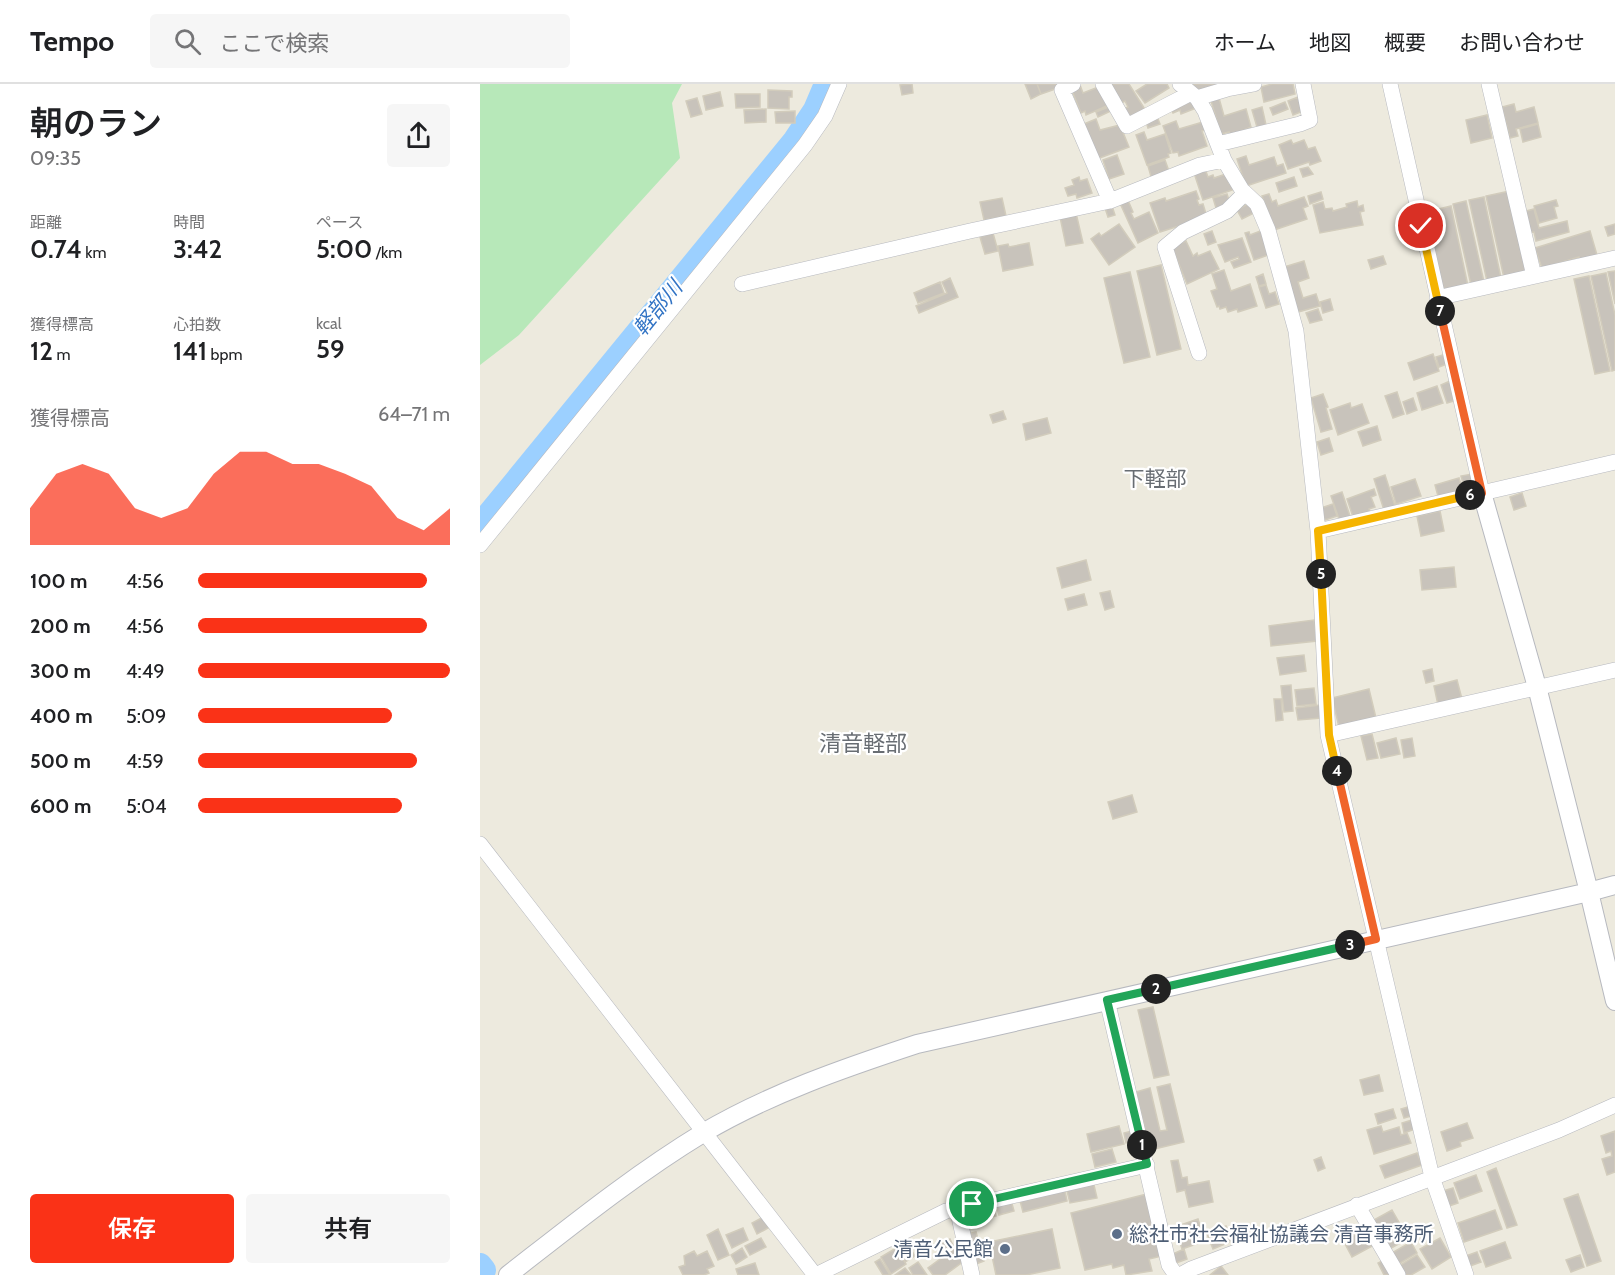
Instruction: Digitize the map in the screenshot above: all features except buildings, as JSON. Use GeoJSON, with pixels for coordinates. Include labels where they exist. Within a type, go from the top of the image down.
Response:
{"type":"FeatureCollection","features":[{"type":"Feature","properties":{"kind":"street"},"geometry":{"type":"LineString","coordinates":[[480,545],[805,145],[825,116],[839,84]]}},
{"type":"Feature","properties":{"kind":"street"},"geometry":{"type":"LineString","coordinates":[[1073,84],[1062,90],[1110,201]]}},
{"type":"Feature","properties":{"kind":"street"},"geometry":{"type":"LineString","coordinates":[[1103,84],[1127,126],[1189,92],[1254,84]]}},
{"type":"Feature","properties":{"kind":"street"},"geometry":{"type":"LineString","coordinates":[[1218,144],[1310,120],[1303,84]]}},
{"type":"Feature","properties":{"kind":"street"},"geometry":{"type":"LineString","coordinates":[[1390,84],[1482,493],[1537,687],[1615,1001]]}},
{"type":"Feature","properties":{"kind":"street"},"geometry":{"type":"LineString","coordinates":[[1489,84],[1534,276]]}},
{"type":"Feature","properties":{"kind":"street"},"geometry":{"type":"LineString","coordinates":[[1189,92],[1205,111],[1224,160],[1245,192],[1257,204],[1268,230],[1296,331],[1318,531],[1329,735],[1432,1177],[1466,1275]]}},
{"type":"Feature","properties":{"kind":"street"},"geometry":{"type":"LineString","coordinates":[[742,284],[1110,201],[1200,165],[1224,160]]}},
{"type":"Feature","properties":{"kind":"street"},"geometry":{"type":"LineString","coordinates":[[1199,353],[1165,247],[1183,232],[1227,211],[1245,192]]}},
{"type":"Feature","properties":{"kind":"street"},"geometry":{"type":"LineString","coordinates":[[1437,298],[1615,258]]}},
{"type":"Feature","properties":{"kind":"street"},"geometry":{"type":"LineString","coordinates":[[1318,531],[1615,462]]}},
{"type":"Feature","properties":{"kind":"street"},"geometry":{"type":"LineString","coordinates":[[1329,735],[1615,670]]}},
{"type":"Feature","properties":{"kind":"street"},"geometry":{"type":"LineString","coordinates":[[480,844],[815,1275],[946,1211],[1147,1164]]}},
{"type":"Feature","properties":{"kind":"street"},"geometry":{"type":"LineString","coordinates":[[508,1275],[608,1197],[705,1132],[838,1070],[917,1044],[1615,885]]}},
{"type":"Feature","properties":{"kind":"street"},"geometry":{"type":"LineString","coordinates":[[1107,1000],[1169,1265],[1178,1275],[1559,1130],[1615,1105]]}},
{"type":"Feature","properties":{"kind":"street"},"geometry":{"type":"LineString","coordinates":[[1357,1205],[1398,1275]]}},
{"type":"Feature","properties":{"kind":"street"},"geometry":{"type":"LineString","coordinates":[[957,1208],[972,1275]]}},
{"type":"Feature","properties":{"kind":"green space"},"geometry":{"type":"Polygon","coordinates":[[[480,84],[682,84],[672,103],[680,158],[519,335],[480,365],[480,84]]]}},
{"type":"Feature","properties":{"kind":"waterway","name":"軽部川"},"geometry":{"type":"LineString","coordinates":[[480,525],[795,140],[815,110],[826,84]]}},
{"type":"Feature","properties":{"kind":"waterway","name":"軽部川"},"geometry":{"type":"LineString","coordinates":[[480,1265],[484,1270]]}},
{"type":"Feature","properties":{"kind":"place","name":"総社市社会福祉協議会 清音事務所"},"geometry":{"type":"Point","coordinates":[1117,1234]}},
{"type":"Feature","properties":{"kind":"place","name":"清音公民館"},"geometry":{"type":"Point","coordinates":[1005,1249]}},
{"type":"Feature","properties":{"kind":"district","name":"下軽部"},"geometry":{"type":"Point","coordinates":[1155,479]}},
{"type":"Feature","properties":{"kind":"district","name":"清音軽部"},"geometry":{"type":"Point","coordinates":[863,743]}},
{"type":"Feature","properties":{"kind":"route"},"geometry":{"type":"LineString","coordinates":[[972,1204],[1147,1164],[1107,1000],[1376,939],[1329,735],[1318,531],[1482,493],[1421,226]]}}]}
